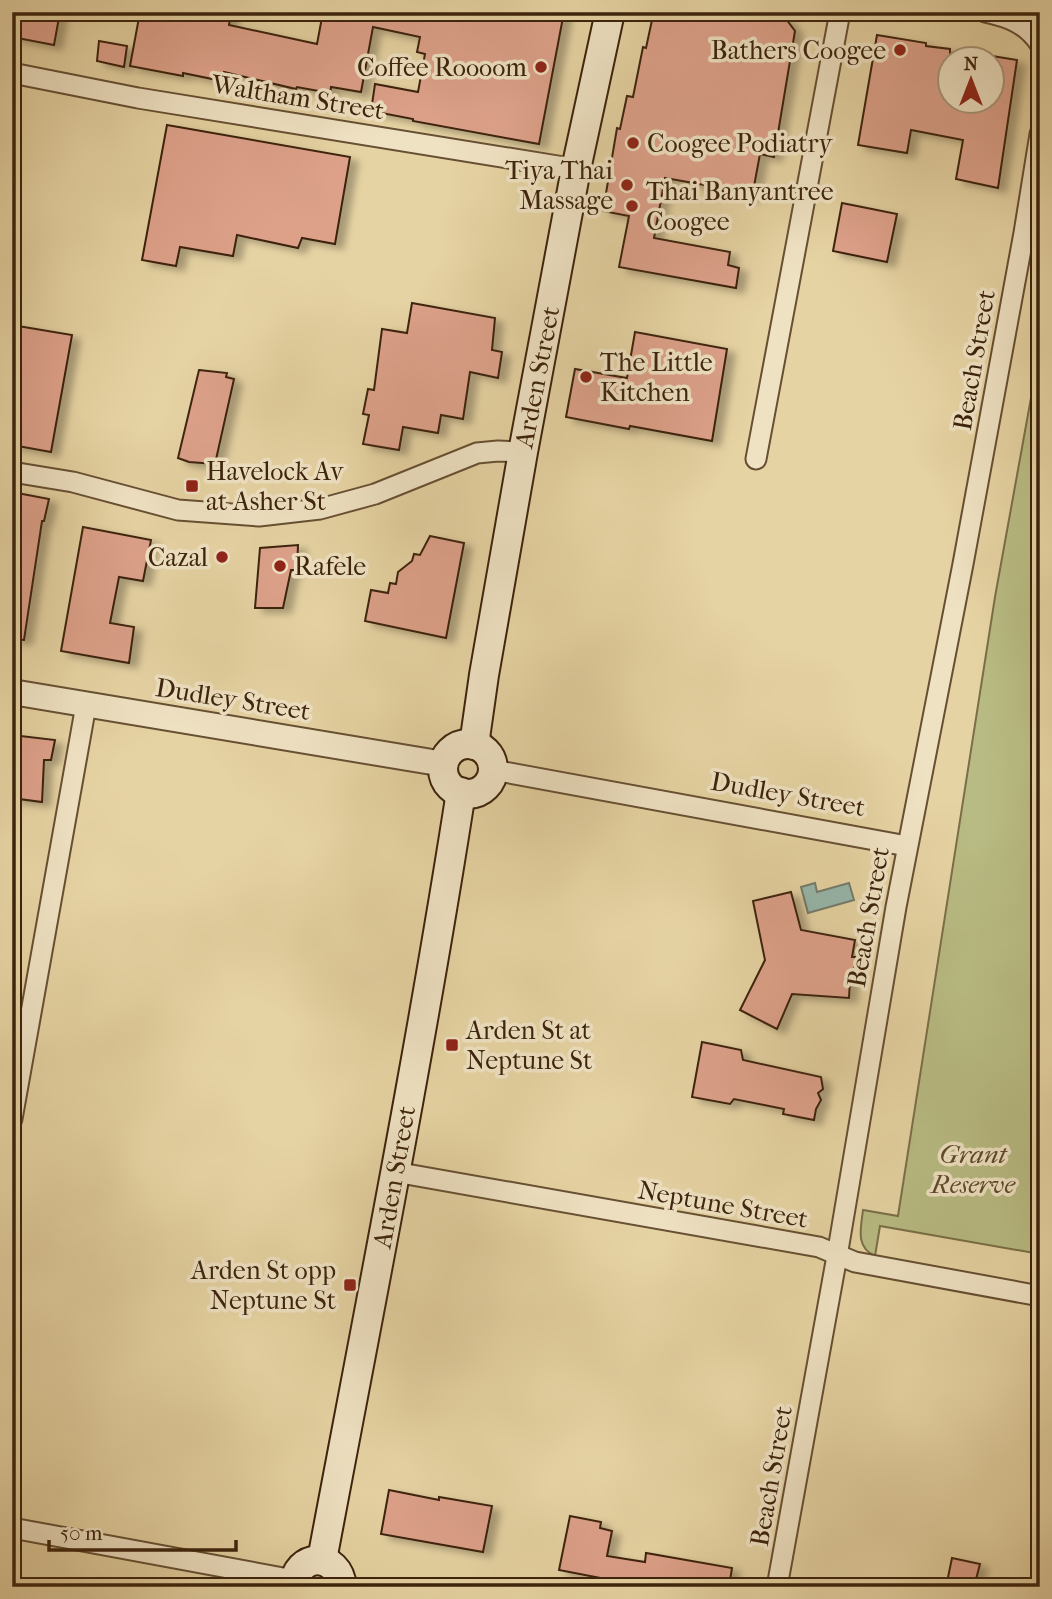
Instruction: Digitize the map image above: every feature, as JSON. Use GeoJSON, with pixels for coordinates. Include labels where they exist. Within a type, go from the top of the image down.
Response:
{"type":"FeatureCollection","features":[{"type":"Feature","properties":{"kind":"main road","name":"Arden Street"},"geometry":{"type":"LineString","coordinates":[[474,745],[523,452],[576,169],[610,12]]}},
{"type":"Feature","properties":{"kind":"main road"},"geometry":{"type":"LineString","coordinates":[[461,745],[474,745],[488,754],[493,770],[489,782],[480,790],[472,793],[461,792],[447,781],[444,764],[453,749],[461,745]]}},
{"type":"Feature","properties":{"kind":"main road","name":"Arden Street"},"geometry":{"type":"LineString","coordinates":[[322,1560],[396,1172],[461,792]]}},
{"type":"Feature","properties":{"kind":"main road"},"geometry":{"type":"LineString","coordinates":[[294,1583],[297,1572],[306,1563],[322,1560],[337,1569],[342,1587]]}},
{"type":"Feature","properties":{"kind":"street"},"geometry":{"type":"LineString","coordinates":[[755,459],[840,12]]}},
{"type":"Feature","properties":{"kind":"street"},"geometry":{"type":"LineString","coordinates":[[993,14],[1018,22],[1040,44]]}},
{"type":"Feature","properties":{"kind":"street","name":"Waltham Street"},"geometry":{"type":"LineString","coordinates":[[12,73],[138,98],[576,169]]}},
{"type":"Feature","properties":{"kind":"street","name":"Beach Street"},"geometry":{"type":"LineString","coordinates":[[777,1587],[907,846],[963,565],[1040,134]]}},
{"type":"Feature","properties":{"kind":"street"},"geometry":{"type":"LineString","coordinates":[[12,472],[73,482],[178,510],[260,516],[320,509],[375,495],[477,453],[523,452]]}},
{"type":"Feature","properties":{"kind":"street","name":"Dudley Street"},"geometry":{"type":"LineString","coordinates":[[12,692],[444,764]]}},
{"type":"Feature","properties":{"kind":"street"},"geometry":{"type":"LineString","coordinates":[[12,1119],[86,705]]}},
{"type":"Feature","properties":{"kind":"street","name":"Dudley Street"},"geometry":{"type":"LineString","coordinates":[[493,770],[907,846]]}},
{"type":"Feature","properties":{"kind":"street","name":"Neptune Street"},"geometry":{"type":"LineString","coordinates":[[396,1172],[819,1247],[855,1262],[1040,1296]]}},
{"type":"Feature","properties":{"kind":"street"},"geometry":{"type":"LineString","coordinates":[[12,1528],[294,1583]]}},
{"type":"Feature","properties":{"kind":"green space","name":"Grant Reserve"},"geometry":{"type":"Polygon","coordinates":[[[1040,348],[1040,1254],[880,1226],[875,1256],[864,1248],[862,1242],[863,1210],[898,1216],[995,597],[1040,348]]]}},
{"type":"Feature","properties":{"kind":"shaded area"},"geometry":{"type":"Polygon","coordinates":[[[815,883],[817,892],[849,883],[854,900],[808,913],[801,887],[815,883]]]}},
{"type":"Feature","properties":{"kind":"building"},"geometry":{"type":"Polygon","coordinates":[[[12,12],[60,12],[54,45],[12,37],[12,12]]]}},
{"type":"Feature","properties":{"kind":"building"},"geometry":{"type":"Polygon","coordinates":[[[140,12],[231,12],[229,25],[317,44],[323,12],[564,12],[539,144],[371,111],[375,84],[418,92],[425,54],[417,52],[420,37],[373,27],[361,92],[331,87],[330,93],[297,87],[296,89],[224,72],[222,81],[130,66],[140,12]]]}},
{"type":"Feature","properties":{"kind":"building"},"geometry":{"type":"Polygon","coordinates":[[[659,12],[747,12],[786,19],[795,31],[774,157],[760,154],[752,197],[665,178],[654,238],[730,252],[728,265],[739,268],[736,288],[619,267],[629,216],[603,211],[617,128],[620,129],[627,96],[633,97],[643,47],[646,48],[652,20],[657,20],[659,12]]]}},
{"type":"Feature","properties":{"kind":"building"},"geometry":{"type":"Polygon","coordinates":[[[877,35],[926,43],[926,46],[936,47],[936,116],[1006,116],[1006,58],[1017,60],[998,188],[956,179],[963,140],[911,130],[907,153],[858,145],[877,35]]]}},
{"type":"Feature","properties":{"kind":"building"},"geometry":{"type":"Polygon","coordinates":[[[99,41],[127,46],[124,67],[97,61],[99,41]]]}},
{"type":"Feature","properties":{"kind":"building"},"geometry":{"type":"Polygon","coordinates":[[[167,125],[350,157],[335,244],[302,238],[298,248],[237,235],[233,256],[180,247],[176,266],[142,260],[167,125]]]}},
{"type":"Feature","properties":{"kind":"building"},"geometry":{"type":"Polygon","coordinates":[[[842,203],[897,214],[887,262],[833,251],[842,203]]]}},
{"type":"Feature","properties":{"kind":"building"},"geometry":{"type":"Polygon","coordinates":[[[412,303],[495,318],[492,350],[502,352],[498,378],[470,372],[463,419],[441,415],[438,433],[403,427],[399,450],[363,444],[369,415],[363,414],[368,389],[374,390],[382,329],[407,333],[412,303]]]}},
{"type":"Feature","properties":{"kind":"building"},"geometry":{"type":"Polygon","coordinates":[[[12,325],[72,335],[51,452],[12,445],[12,325]]]}},
{"type":"Feature","properties":{"kind":"building"},"geometry":{"type":"Polygon","coordinates":[[[635,332],[727,349],[712,441],[566,417],[575,369],[627,378],[635,332]]]}},
{"type":"Feature","properties":{"kind":"building"},"geometry":{"type":"Polygon","coordinates":[[[199,370],[227,373],[226,377],[234,379],[215,464],[189,462],[178,458],[199,370]]]}},
{"type":"Feature","properties":{"kind":"building"},"geometry":{"type":"Polygon","coordinates":[[[12,492],[49,499],[42,521],[24,640],[12,639],[12,492]]]}},
{"type":"Feature","properties":{"kind":"building"},"geometry":{"type":"Polygon","coordinates":[[[83,527],[151,540],[143,581],[119,577],[110,623],[134,627],[129,663],[61,651],[83,527]]]}},
{"type":"Feature","properties":{"kind":"building"},"geometry":{"type":"Polygon","coordinates":[[[430,536],[464,543],[446,638],[365,621],[371,590],[388,593],[390,583],[396,584],[398,572],[412,561],[414,554],[420,555],[430,536]]]}},
{"type":"Feature","properties":{"kind":"building"},"geometry":{"type":"Polygon","coordinates":[[[298,545],[297,570],[291,570],[283,608],[255,608],[260,548],[298,545]]]}},
{"type":"Feature","properties":{"kind":"building"},"geometry":{"type":"Polygon","coordinates":[[[12,735],[55,740],[51,760],[44,760],[42,802],[12,798],[12,735]]]}},
{"type":"Feature","properties":{"kind":"building"},"geometry":{"type":"Polygon","coordinates":[[[791,892],[801,930],[855,940],[852,957],[856,957],[849,998],[792,994],[777,1029],[740,1010],[765,960],[753,901],[791,892]]]}},
{"type":"Feature","properties":{"kind":"building"},"geometry":{"type":"Polygon","coordinates":[[[702,1042],[741,1050],[743,1060],[821,1077],[823,1089],[818,1093],[821,1100],[814,1120],[783,1114],[784,1109],[734,1099],[730,1104],[692,1097],[702,1042]]]}},
{"type":"Feature","properties":{"kind":"building"},"geometry":{"type":"Polygon","coordinates":[[[389,1490],[439,1500],[439,1497],[492,1506],[483,1552],[381,1534],[389,1490]]]}},
{"type":"Feature","properties":{"kind":"building"},"geometry":{"type":"Polygon","coordinates":[[[570,1516],[601,1522],[600,1528],[612,1531],[607,1556],[645,1562],[646,1553],[732,1568],[729,1587],[647,1587],[559,1570],[570,1516]]]}},
{"type":"Feature","properties":{"kind":"building"},"geometry":{"type":"Polygon","coordinates":[[[952,1558],[980,1564],[974,1587],[946,1587],[952,1558]]]}},
{"type":"Feature","properties":{"kind":"place","name":"Bathers Coogee"},"geometry":{"type":"Point","coordinates":[900,50]}},
{"type":"Feature","properties":{"kind":"place","name":"Coffee Roooom"},"geometry":{"type":"Point","coordinates":[541,67]}},
{"type":"Feature","properties":{"kind":"place","name":"Coogee Podiatry"},"geometry":{"type":"Point","coordinates":[633,143]}},
{"type":"Feature","properties":{"kind":"place","name":"Tiya Thai Massage"},"geometry":{"type":"Point","coordinates":[627,185]}},
{"type":"Feature","properties":{"kind":"place","name":"Thai Banyantree Coogee"},"geometry":{"type":"Point","coordinates":[632,206]}},
{"type":"Feature","properties":{"kind":"place","name":"The Little Kitchen"},"geometry":{"type":"Point","coordinates":[586,377]}},
{"type":"Feature","properties":{"kind":"place","name":"Havelock Av at Asher St"},"geometry":{"type":"Point","coordinates":[192,486]}},
{"type":"Feature","properties":{"kind":"place","name":"Cazal"},"geometry":{"type":"Point","coordinates":[222,557]}},
{"type":"Feature","properties":{"kind":"place","name":"Rafele"},"geometry":{"type":"Point","coordinates":[280,566]}},
{"type":"Feature","properties":{"kind":"place","name":"Arden St at Neptune St"},"geometry":{"type":"Point","coordinates":[452,1045]}},
{"type":"Feature","properties":{"kind":"place","name":"Arden St opp Neptune St"},"geometry":{"type":"Point","coordinates":[350,1285]}}]}
